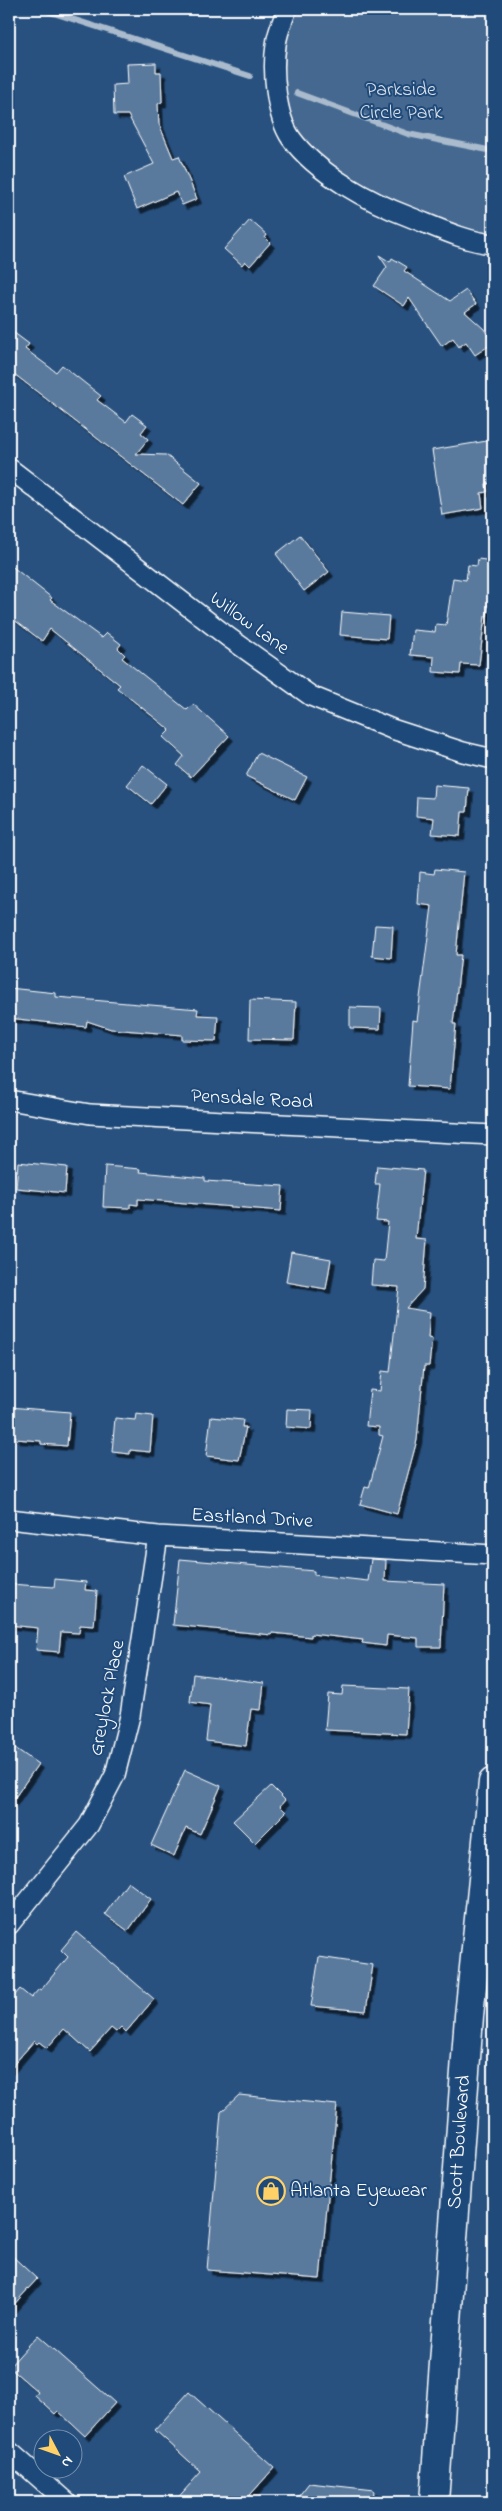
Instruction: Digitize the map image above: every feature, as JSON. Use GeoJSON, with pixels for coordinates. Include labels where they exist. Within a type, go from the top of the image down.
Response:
{"type":"FeatureCollection","features":[{"type":"Feature","properties":{"kind":"highway","name":"Scott Boulevard"},"geometry":{"type":"LineString","coordinates":[[434,2502],[469,2016],[493,1782]]}},
{"type":"Feature","properties":{"kind":"street"},"geometry":{"type":"LineString","coordinates":[[287,9],[276,44],[275,70],[278,105],[291,137],[318,166],[378,205],[473,242],[493,244]]}},
{"type":"Feature","properties":{"kind":"street","name":"Willow Lane"},"geometry":{"type":"LineString","coordinates":[[9,468],[228,637],[311,696],[392,730],[463,752],[493,758]]}},
{"type":"Feature","properties":{"kind":"street","name":"Pensdale Road"},"geometry":{"type":"LineString","coordinates":[[9,1100],[90,1114],[493,1136]]}},
{"type":"Feature","properties":{"kind":"street","name":"Eastland Drive"},"geometry":{"type":"LineString","coordinates":[[9,1519],[158,1536],[493,1555]]}},
{"type":"Feature","properties":{"kind":"street","name":"Greylock Place"},"geometry":{"type":"LineString","coordinates":[[9,1925],[89,1825],[115,1775],[130,1716],[158,1536]]}},
{"type":"Feature","properties":{"kind":"street"},"geometry":{"type":"LineString","coordinates":[[9,2451],[67,2502]]}},
{"type":"Feature","properties":{"kind":"green space","name":"Parkside Circle Park"},"geometry":{"type":"Polygon","coordinates":[[[293,9],[493,9],[493,238],[374,194],[329,164],[311,148],[297,131],[283,95],[287,33],[293,9]]]}},
{"type":"Feature","properties":{"kind":"building"},"geometry":{"type":"Polygon","coordinates":[[[156,63],[156,72],[161,72],[162,102],[158,104],[159,124],[173,158],[179,156],[197,199],[182,205],[176,192],[137,209],[124,177],[154,164],[128,115],[114,115],[113,85],[128,84],[127,64],[156,63]]]}},
{"type":"Feature","properties":{"kind":"building"},"geometry":{"type":"Polygon","coordinates":[[[250,220],[267,235],[265,238],[270,243],[250,266],[245,261],[242,265],[224,249],[250,220]]]}},
{"type":"Feature","properties":{"kind":"building"},"geometry":{"type":"Polygon","coordinates":[[[379,255],[390,262],[392,258],[407,267],[404,271],[450,301],[466,290],[476,304],[465,312],[484,329],[493,343],[475,355],[466,342],[459,347],[453,338],[442,346],[409,298],[404,306],[374,286],[387,267],[379,255]]]}},
{"type":"Feature","properties":{"kind":"building"},"geometry":{"type":"Polygon","coordinates":[[[9,329],[29,344],[25,349],[56,372],[62,365],[101,396],[97,400],[126,422],[132,414],[147,425],[141,433],[148,439],[136,454],[166,455],[201,483],[183,505],[9,370],[9,329]]]}},
{"type":"Feature","properties":{"kind":"building"},"geometry":{"type":"Polygon","coordinates":[[[493,440],[493,483],[486,484],[487,492],[481,493],[483,508],[442,515],[432,450],[493,440]]]}},
{"type":"Feature","properties":{"kind":"building"},"geometry":{"type":"Polygon","coordinates":[[[300,535],[329,572],[304,591],[276,554],[300,535]]]}},
{"type":"Feature","properties":{"kind":"building"},"geometry":{"type":"Polygon","coordinates":[[[478,559],[493,561],[493,578],[487,616],[485,616],[479,665],[461,664],[460,674],[433,672],[434,657],[410,655],[413,630],[435,632],[436,624],[446,625],[453,578],[466,580],[468,565],[477,566],[478,559]]]}},
{"type":"Feature","properties":{"kind":"building"},"geometry":{"type":"Polygon","coordinates":[[[9,564],[52,598],[50,600],[102,638],[107,633],[121,644],[118,648],[125,655],[122,658],[187,710],[193,704],[229,736],[191,777],[177,765],[184,756],[163,737],[170,730],[117,688],[120,685],[50,629],[42,641],[9,616],[9,564]]]}},
{"type":"Feature","properties":{"kind":"building"},"geometry":{"type":"Polygon","coordinates":[[[342,612],[389,616],[387,639],[340,635],[342,612]]]}},
{"type":"Feature","properties":{"kind":"building"},"geometry":{"type":"Polygon","coordinates":[[[258,753],[307,777],[295,800],[246,776],[258,753]]]}},
{"type":"Feature","properties":{"kind":"building"},"geometry":{"type":"Polygon","coordinates":[[[143,765],[167,784],[151,804],[127,785],[143,765]]]}},
{"type":"Feature","properties":{"kind":"building"},"geometry":{"type":"Polygon","coordinates":[[[434,785],[469,788],[467,812],[462,812],[460,836],[432,834],[434,818],[416,816],[417,797],[433,798],[434,785]]]}},
{"type":"Feature","properties":{"kind":"building"},"geometry":{"type":"Polygon","coordinates":[[[435,869],[464,872],[456,955],[461,955],[453,1024],[456,1024],[450,1089],[408,1086],[413,1020],[417,1021],[432,906],[418,904],[420,872],[434,874],[435,869]]]}},
{"type":"Feature","properties":{"kind":"building"},"geometry":{"type":"Polygon","coordinates":[[[375,925],[393,926],[391,958],[372,956],[375,925]]]}},
{"type":"Feature","properties":{"kind":"building"},"geometry":{"type":"Polygon","coordinates":[[[9,988],[56,993],[56,997],[198,1009],[197,1015],[218,1016],[216,1041],[182,1040],[182,1035],[111,1029],[87,1021],[86,1027],[9,1018],[9,988]]]}},
{"type":"Feature","properties":{"kind":"building"},"geometry":{"type":"Polygon","coordinates":[[[250,1000],[296,1002],[294,1040],[249,1039],[250,1000]]]}},
{"type":"Feature","properties":{"kind":"building"},"geometry":{"type":"Polygon","coordinates":[[[350,1007],[381,1008],[380,1029],[350,1028],[350,1007]]]}},
{"type":"Feature","properties":{"kind":"building"},"geometry":{"type":"Polygon","coordinates":[[[18,1162],[67,1167],[65,1193],[16,1188],[18,1162]]]}},
{"type":"Feature","properties":{"kind":"building"},"geometry":{"type":"Polygon","coordinates":[[[105,1166],[141,1169],[140,1172],[205,1178],[205,1181],[283,1186],[281,1211],[138,1199],[138,1205],[130,1204],[130,1208],[103,1207],[105,1166]]]}},
{"type":"Feature","properties":{"kind":"building"},"geometry":{"type":"Polygon","coordinates":[[[377,1166],[423,1170],[416,1239],[427,1240],[423,1289],[406,1308],[430,1312],[428,1338],[432,1339],[429,1366],[424,1366],[417,1440],[397,1514],[360,1504],[365,1487],[369,1488],[383,1436],[379,1435],[379,1427],[366,1426],[370,1390],[380,1391],[382,1371],[390,1372],[399,1287],[371,1285],[373,1260],[384,1261],[388,1222],[376,1221],[380,1184],[375,1184],[377,1166]]]}},
{"type":"Feature","properties":{"kind":"building"},"geometry":{"type":"Polygon","coordinates":[[[291,1252],[331,1259],[326,1289],[286,1282],[291,1252]]]}},
{"type":"Feature","properties":{"kind":"building"},"geometry":{"type":"Polygon","coordinates":[[[9,1407],[70,1412],[67,1446],[41,1444],[41,1441],[15,1439],[16,1436],[9,1436],[9,1407]]]}},
{"type":"Feature","properties":{"kind":"building"},"geometry":{"type":"Polygon","coordinates":[[[287,1409],[312,1410],[311,1429],[286,1427],[287,1409]]]}},
{"type":"Feature","properties":{"kind":"building"},"geometry":{"type":"Polygon","coordinates":[[[136,1414],[153,1416],[150,1452],[130,1450],[130,1454],[112,1452],[115,1418],[135,1420],[136,1414]]]}},
{"type":"Feature","properties":{"kind":"building"},"geometry":{"type":"Polygon","coordinates":[[[211,1417],[243,1420],[242,1427],[246,1427],[239,1460],[206,1456],[211,1417]]]}},
{"type":"Feature","properties":{"kind":"building"},"geometry":{"type":"Polygon","coordinates":[[[180,1559],[314,1571],[314,1575],[368,1581],[371,1559],[386,1560],[385,1581],[444,1584],[441,1647],[418,1647],[418,1638],[387,1635],[386,1646],[362,1643],[363,1640],[311,1634],[311,1637],[272,1633],[272,1635],[173,1625],[180,1559]]]}},
{"type":"Feature","properties":{"kind":"building"},"geometry":{"type":"Polygon","coordinates":[[[55,1579],[86,1582],[85,1590],[97,1591],[94,1626],[80,1625],[79,1633],[61,1632],[59,1652],[36,1650],[38,1628],[9,1625],[9,1584],[54,1587],[55,1579]]]}},
{"type":"Feature","properties":{"kind":"building"},"geometry":{"type":"Polygon","coordinates":[[[193,1674],[264,1683],[261,1710],[251,1709],[246,1746],[206,1741],[210,1705],[190,1702],[193,1674]]]}},
{"type":"Feature","properties":{"kind":"building"},"geometry":{"type":"Polygon","coordinates":[[[343,1686],[409,1689],[406,1734],[325,1730],[328,1694],[342,1695],[343,1686]]]}},
{"type":"Feature","properties":{"kind":"building"},"geometry":{"type":"Polygon","coordinates":[[[15,1748],[38,1764],[9,1806],[9,1757],[15,1748]]]}},
{"type":"Feature","properties":{"kind":"building"},"geometry":{"type":"Polygon","coordinates":[[[185,1770],[221,1786],[200,1834],[186,1828],[174,1856],[151,1845],[185,1770]]]}},
{"type":"Feature","properties":{"kind":"building"},"geometry":{"type":"Polygon","coordinates":[[[271,1786],[285,1800],[280,1806],[286,1812],[255,1843],[233,1821],[271,1786]]]}},
{"type":"Feature","properties":{"kind":"building"},"geometry":{"type":"Polygon","coordinates":[[[128,1882],[151,1899],[128,1931],[105,1914],[128,1882]]]}},
{"type":"Feature","properties":{"kind":"building"},"geometry":{"type":"Polygon","coordinates":[[[76,1932],[154,1999],[126,2032],[121,2027],[116,2032],[111,2028],[90,2052],[64,2029],[47,2048],[34,2041],[9,2070],[9,2002],[20,1989],[31,1998],[39,1989],[41,1990],[68,1957],[61,1950],[76,1932]]]}},
{"type":"Feature","properties":{"kind":"building"},"geometry":{"type":"Polygon","coordinates":[[[319,1957],[373,1965],[366,2011],[311,2006],[319,1957]]]}},
{"type":"Feature","properties":{"kind":"building","name":"Atlanta Eyewear"},"geometry":{"type":"Polygon","coordinates":[[[239,2095],[337,2105],[320,2279],[207,2270],[221,2112],[239,2095]]]}},
{"type":"Feature","properties":{"kind":"building"},"geometry":{"type":"Polygon","coordinates":[[[9,2253],[37,2279],[9,2310],[9,2253]]]}},
{"type":"Feature","properties":{"kind":"building"},"geometry":{"type":"Polygon","coordinates":[[[38,2335],[115,2403],[85,2436],[82,2433],[82,2428],[76,2428],[58,2411],[55,2414],[35,2396],[38,2392],[9,2367],[38,2335]]]}},
{"type":"Feature","properties":{"kind":"building"},"geometry":{"type":"Polygon","coordinates":[[[189,2392],[274,2468],[244,2502],[174,2502],[201,2472],[155,2430],[189,2392]]]}},
{"type":"Feature","properties":{"kind":"building"},"geometry":{"type":"Polygon","coordinates":[[[309,2483],[374,2490],[373,2502],[294,2502],[309,2483]]]}},
{"type":"Feature","properties":{"kind":"waterway"},"geometry":{"type":"LineString","coordinates":[[41,9],[250,76]]}},
{"type":"Feature","properties":{"kind":"waterway"},"geometry":{"type":"LineString","coordinates":[[297,93],[408,134],[493,151]]}},
{"type":"Feature","properties":{"kind":"place","name":"Atlanta Eyewear"},"geometry":{"type":"Point","coordinates":[271,2191]}}]}
